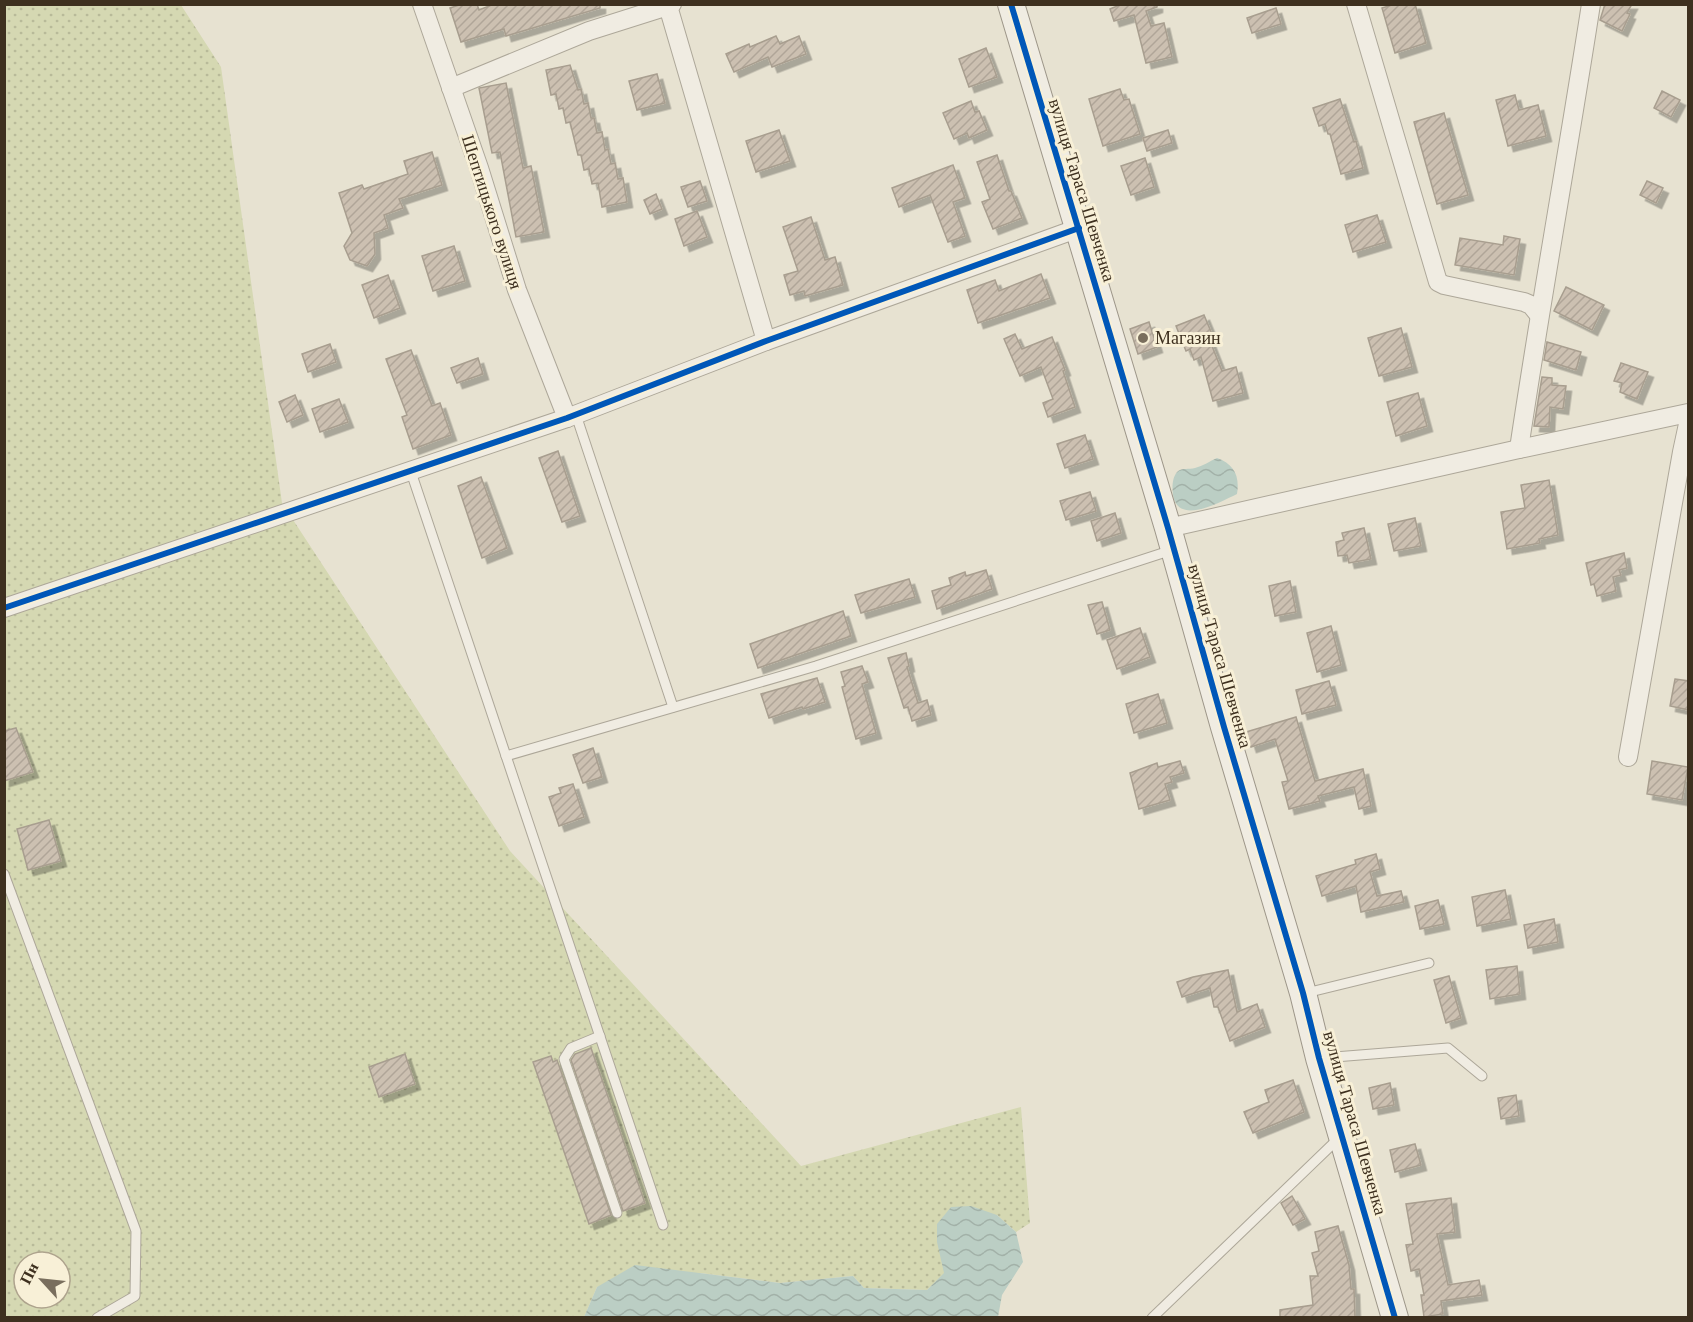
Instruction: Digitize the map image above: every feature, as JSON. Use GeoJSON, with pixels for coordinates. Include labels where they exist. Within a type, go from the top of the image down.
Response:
{"type":"FeatureCollection","features":[{"type":"Feature","properties":{"kind":"street","name":"Шептицького вулиця"},"geometry":{"type":"LineString","coordinates":[[422,4],[479,168],[517,290],[572,417]]}},
{"type":"Feature","properties":{"kind":"street","name":"вулиця Тараса Шевченка"},"geometry":{"type":"LineString","coordinates":[[1011,4],[1171,539],[1395,1317]]}},
{"type":"Feature","properties":{"kind":"street"},"geometry":{"type":"LineString","coordinates":[[1356,4],[1438,282],[1524,302],[1531,305],[1539,315]]}},
{"type":"Feature","properties":{"kind":"street"},"geometry":{"type":"LineString","coordinates":[[1520,449],[1539,315],[1591,4]]}},
{"type":"Feature","properties":{"kind":"street"},"geometry":{"type":"LineString","coordinates":[[451,88],[589,31],[670,5],[766,341]]}},
{"type":"Feature","properties":{"kind":"street"},"geometry":{"type":"LineString","coordinates":[[4,608],[572,417],[766,341],[1079,228]]}},
{"type":"Feature","properties":{"kind":"street"},"geometry":{"type":"LineString","coordinates":[[1171,539],[1520,449],[1689,413]]}},
{"type":"Feature","properties":{"kind":"street"},"geometry":{"type":"LineString","coordinates":[[1628,757],[1682,452],[1689,424]]}},
{"type":"Feature","properties":{"kind":"lane"},"geometry":{"type":"LineString","coordinates":[[572,417],[673,707]]}},
{"type":"Feature","properties":{"kind":"lane"},"geometry":{"type":"LineString","coordinates":[[411,472],[663,1225]]}},
{"type":"Feature","properties":{"kind":"lane"},"geometry":{"type":"LineString","coordinates":[[506,756],[816,666],[1171,539]]}},
{"type":"Feature","properties":{"kind":"lane"},"geometry":{"type":"LineString","coordinates":[[4,874],[136,1231],[135,1296],[97,1317]]}},
{"type":"Feature","properties":{"kind":"lane"},"geometry":{"type":"LineString","coordinates":[[1303,993],[1429,963]]}},
{"type":"Feature","properties":{"kind":"lane"},"geometry":{"type":"LineString","coordinates":[[600,1036],[571,1048],[564,1059],[617,1213]]}},
{"type":"Feature","properties":{"kind":"lane"},"geometry":{"type":"LineString","coordinates":[[1319,1058],[1448,1048],[1482,1076]]}},
{"type":"Feature","properties":{"kind":"lane"},"geometry":{"type":"LineString","coordinates":[[1152,1317],[1343,1134]]}},
{"type":"Feature","properties":{"kind":"green space"},"geometry":{"type":"Polygon","coordinates":[[[5,5],[181,5],[221,67],[282,503],[510,851],[801,1166],[1021,1107],[1030,1223],[1016,1232],[997,1215],[927,1290],[864,1288],[853,1276],[780,1283],[700,1273],[597,1287],[584,1317],[5,1318],[5,5]]]}},
{"type":"Feature","properties":{"kind":"water"},"geometry":{"type":"Polygon","coordinates":[[[1217,458],[1232,467],[1235,472],[1238,482],[1237,494],[1200,509],[1183,509],[1176,504],[1173,495],[1175,474],[1217,458]]]}},
{"type":"Feature","properties":{"kind":"water"},"geometry":{"type":"Polygon","coordinates":[[[971,1206],[997,1215],[1016,1232],[1023,1262],[1002,1295],[998,1317],[584,1317],[597,1287],[635,1265],[780,1283],[853,1276],[864,1288],[927,1290],[944,1273],[937,1242],[937,1224],[951,1207],[971,1206]]]}},
{"type":"Feature","properties":{"kind":"building"},"geometry":{"type":"Polygon","coordinates":[[[462,4],[477,4],[479,10],[494,4],[600,4],[600,8],[506,36],[504,29],[461,42],[450,8],[462,4]]]}},
{"type":"Feature","properties":{"kind":"building"},"geometry":{"type":"Polygon","coordinates":[[[1122,4],[1157,4],[1157,7],[1146,11],[1151,26],[1164,23],[1172,57],[1146,63],[1134,15],[1114,21],[1110,9],[1122,4]]]}},
{"type":"Feature","properties":{"kind":"building"},"geometry":{"type":"Polygon","coordinates":[[[1395,4],[1415,4],[1426,43],[1395,53],[1382,8],[1395,4]]]}},
{"type":"Feature","properties":{"kind":"building"},"geometry":{"type":"Polygon","coordinates":[[[1605,4],[1632,4],[1622,31],[1600,20],[1605,4]]]}},
{"type":"Feature","properties":{"kind":"building"},"geometry":{"type":"Polygon","coordinates":[[[1276,8],[1281,24],[1252,33],[1247,18],[1276,8]]]}},
{"type":"Feature","properties":{"kind":"building"},"geometry":{"type":"Polygon","coordinates":[[[776,36],[780,44],[799,36],[806,54],[772,67],[768,57],[734,72],[726,54],[776,36]]]}},
{"type":"Feature","properties":{"kind":"building"},"geometry":{"type":"Polygon","coordinates":[[[986,48],[997,77],[969,87],[959,59],[986,48]]]}},
{"type":"Feature","properties":{"kind":"building"},"geometry":{"type":"Polygon","coordinates":[[[570,65],[578,90],[581,89],[584,104],[588,103],[591,118],[594,118],[597,133],[602,132],[605,150],[608,149],[611,164],[615,163],[618,179],[623,178],[627,202],[602,207],[598,183],[592,184],[589,169],[584,170],[570,122],[566,123],[563,108],[559,109],[556,94],[551,95],[546,70],[570,65]]]}},
{"type":"Feature","properties":{"kind":"building"},"geometry":{"type":"Polygon","coordinates":[[[657,74],[665,103],[637,110],[629,81],[657,74]]]}},
{"type":"Feature","properties":{"kind":"building"},"geometry":{"type":"Polygon","coordinates":[[[506,83],[523,168],[531,166],[544,232],[516,237],[500,152],[492,153],[479,88],[506,83]]]}},
{"type":"Feature","properties":{"kind":"building"},"geometry":{"type":"Polygon","coordinates":[[[1120,89],[1124,100],[1129,99],[1140,134],[1103,146],[1089,99],[1120,89]]]}},
{"type":"Feature","properties":{"kind":"building"},"geometry":{"type":"Polygon","coordinates":[[[1662,91],[1680,100],[1671,117],[1654,108],[1662,91]]]}},
{"type":"Feature","properties":{"kind":"building"},"geometry":{"type":"Polygon","coordinates":[[[1515,95],[1519,110],[1538,105],[1546,136],[1508,146],[1496,100],[1515,95]]]}},
{"type":"Feature","properties":{"kind":"building"},"geometry":{"type":"Polygon","coordinates":[[[1340,99],[1354,142],[1356,141],[1363,168],[1341,174],[1330,134],[1325,124],[1319,126],[1313,108],[1340,99]]]}},
{"type":"Feature","properties":{"kind":"building"},"geometry":{"type":"Polygon","coordinates":[[[971,101],[975,112],[979,111],[987,130],[969,138],[967,133],[954,139],[943,113],[971,101]]]}},
{"type":"Feature","properties":{"kind":"building"},"geometry":{"type":"Polygon","coordinates":[[[1444,113],[1468,195],[1437,204],[1414,122],[1444,113]]]}},
{"type":"Feature","properties":{"kind":"building"},"geometry":{"type":"Polygon","coordinates":[[[779,130],[790,161],[756,172],[746,141],[779,130]]]}},
{"type":"Feature","properties":{"kind":"building"},"geometry":{"type":"Polygon","coordinates":[[[1168,130],[1172,143],[1147,151],[1143,138],[1168,130]]]}},
{"type":"Feature","properties":{"kind":"building"},"geometry":{"type":"Polygon","coordinates":[[[432,152],[442,185],[399,199],[403,208],[384,215],[388,228],[374,233],[375,254],[367,266],[350,260],[344,246],[352,233],[339,193],[362,185],[364,189],[408,174],[404,161],[432,152]]]}},
{"type":"Feature","properties":{"kind":"building"},"geometry":{"type":"Polygon","coordinates":[[[997,155],[1009,191],[1011,191],[1022,218],[993,229],[982,202],[990,199],[977,162],[997,155]]]}},
{"type":"Feature","properties":{"kind":"building"},"geometry":{"type":"Polygon","coordinates":[[[1145,158],[1154,187],[1131,195],[1121,166],[1145,158]]]}},
{"type":"Feature","properties":{"kind":"building"},"geometry":{"type":"Polygon","coordinates":[[[953,165],[965,198],[953,202],[965,236],[948,242],[930,195],[899,207],[892,188],[953,165]]]}},
{"type":"Feature","properties":{"kind":"building"},"geometry":{"type":"Polygon","coordinates":[[[700,181],[707,201],[688,207],[681,187],[700,181]]]}},
{"type":"Feature","properties":{"kind":"building"},"geometry":{"type":"Polygon","coordinates":[[[1647,181],[1663,188],[1656,203],[1640,195],[1647,181]]]}},
{"type":"Feature","properties":{"kind":"building"},"geometry":{"type":"Polygon","coordinates":[[[656,194],[662,209],[650,214],[644,200],[656,194]]]}},
{"type":"Feature","properties":{"kind":"building"},"geometry":{"type":"Polygon","coordinates":[[[697,211],[707,237],[684,246],[675,219],[697,211]]]}},
{"type":"Feature","properties":{"kind":"building"},"geometry":{"type":"Polygon","coordinates":[[[1377,215],[1386,242],[1353,252],[1345,225],[1377,215]]]}},
{"type":"Feature","properties":{"kind":"building"},"geometry":{"type":"Polygon","coordinates":[[[811,217],[825,260],[835,257],[843,285],[805,296],[804,291],[790,295],[784,275],[798,271],[783,227],[811,217]]]}},
{"type":"Feature","properties":{"kind":"building"},"geometry":{"type":"Polygon","coordinates":[[[1504,236],[1520,239],[1514,275],[1455,265],[1460,238],[1503,245],[1504,236]]]}},
{"type":"Feature","properties":{"kind":"building"},"geometry":{"type":"Polygon","coordinates":[[[454,246],[465,281],[433,291],[422,256],[454,246]]]}},
{"type":"Feature","properties":{"kind":"building"},"geometry":{"type":"Polygon","coordinates":[[[1041,274],[1050,298],[978,323],[967,290],[995,280],[999,291],[1041,274]]]}},
{"type":"Feature","properties":{"kind":"building"},"geometry":{"type":"Polygon","coordinates":[[[388,275],[400,308],[374,318],[362,285],[388,275]]]}},
{"type":"Feature","properties":{"kind":"building"},"geometry":{"type":"Polygon","coordinates":[[[1566,287],[1604,305],[1592,330],[1554,311],[1566,287]]]}},
{"type":"Feature","properties":{"kind":"building"},"geometry":{"type":"Polygon","coordinates":[[[1204,315],[1214,339],[1210,341],[1222,371],[1236,367],[1243,393],[1213,401],[1201,357],[1194,360],[1190,349],[1186,351],[1176,326],[1204,315]]]}},
{"type":"Feature","properties":{"kind":"building","name":"Магазин"},"geometry":{"type":"Polygon","coordinates":[[[1149,322],[1157,347],[1138,354],[1130,329],[1149,322]]]}},
{"type":"Feature","properties":{"kind":"building"},"geometry":{"type":"Polygon","coordinates":[[[1401,328],[1412,367],[1379,376],[1368,338],[1401,328]]]}},
{"type":"Feature","properties":{"kind":"building"},"geometry":{"type":"Polygon","coordinates":[[[1015,334],[1022,349],[1052,337],[1065,370],[1063,371],[1075,407],[1048,417],[1043,403],[1053,399],[1041,367],[1020,376],[1004,339],[1015,334]]]}},
{"type":"Feature","properties":{"kind":"building"},"geometry":{"type":"Polygon","coordinates":[[[1547,342],[1581,352],[1576,370],[1544,360],[1547,342]]]}},
{"type":"Feature","properties":{"kind":"building"},"geometry":{"type":"Polygon","coordinates":[[[330,344],[336,362],[308,372],[302,354],[330,344]]]}},
{"type":"Feature","properties":{"kind":"building"},"geometry":{"type":"Polygon","coordinates":[[[411,350],[432,406],[440,403],[451,435],[413,449],[402,417],[407,415],[386,359],[411,350]]]}},
{"type":"Feature","properties":{"kind":"building"},"geometry":{"type":"Polygon","coordinates":[[[478,358],[483,374],[457,383],[451,368],[478,358]]]}},
{"type":"Feature","properties":{"kind":"building"},"geometry":{"type":"Polygon","coordinates":[[[1621,363],[1648,372],[1637,399],[1620,392],[1622,383],[1614,381],[1621,363]]]}},
{"type":"Feature","properties":{"kind":"building"},"geometry":{"type":"Polygon","coordinates":[[[1542,377],[1552,378],[1552,385],[1566,386],[1563,409],[1550,407],[1549,427],[1534,426],[1542,377]]]}},
{"type":"Feature","properties":{"kind":"building"},"geometry":{"type":"Polygon","coordinates":[[[1418,393],[1427,426],[1396,436],[1387,402],[1418,393]]]}},
{"type":"Feature","properties":{"kind":"building"},"geometry":{"type":"Polygon","coordinates":[[[295,395],[303,415],[287,422],[279,402],[295,395]]]}},
{"type":"Feature","properties":{"kind":"building"},"geometry":{"type":"Polygon","coordinates":[[[339,399],[348,422],[320,432],[312,409],[339,399]]]}},
{"type":"Feature","properties":{"kind":"building"},"geometry":{"type":"Polygon","coordinates":[[[1085,435],[1093,459],[1065,468],[1057,444],[1085,435]]]}},
{"type":"Feature","properties":{"kind":"building"},"geometry":{"type":"Polygon","coordinates":[[[558,451],[580,516],[562,522],[539,458],[558,451]]]}},
{"type":"Feature","properties":{"kind":"building"},"geometry":{"type":"Polygon","coordinates":[[[481,477],[507,548],[482,558],[458,486],[481,477]]]}},
{"type":"Feature","properties":{"kind":"building"},"geometry":{"type":"Polygon","coordinates":[[[1549,480],[1558,535],[1539,539],[1540,543],[1507,549],[1501,512],[1525,508],[1521,485],[1549,480]]]}},
{"type":"Feature","properties":{"kind":"building"},"geometry":{"type":"Polygon","coordinates":[[[1090,492],[1096,511],[1066,520],[1060,501],[1090,492]]]}},
{"type":"Feature","properties":{"kind":"building"},"geometry":{"type":"Polygon","coordinates":[[[1115,513],[1121,533],[1097,541],[1091,521],[1115,513]]]}},
{"type":"Feature","properties":{"kind":"building"},"geometry":{"type":"Polygon","coordinates":[[[1415,518],[1421,546],[1394,551],[1388,524],[1415,518]]]}},
{"type":"Feature","properties":{"kind":"building"},"geometry":{"type":"Polygon","coordinates":[[[1364,528],[1371,559],[1349,563],[1347,555],[1338,556],[1336,542],[1344,540],[1342,533],[1364,528]]]}},
{"type":"Feature","properties":{"kind":"building"},"geometry":{"type":"Polygon","coordinates":[[[1624,553],[1627,568],[1619,570],[1621,575],[1613,577],[1616,591],[1597,596],[1594,584],[1591,585],[1586,563],[1624,553]]]}},
{"type":"Feature","properties":{"kind":"building"},"geometry":{"type":"Polygon","coordinates":[[[986,570],[992,589],[937,609],[932,591],[951,585],[949,578],[965,572],[966,576],[986,570]]]}},
{"type":"Feature","properties":{"kind":"building"},"geometry":{"type":"Polygon","coordinates":[[[909,579],[915,597],[861,613],[855,595],[909,579]]]}},
{"type":"Feature","properties":{"kind":"building"},"geometry":{"type":"Polygon","coordinates":[[[1290,581],[1296,612],[1275,616],[1269,586],[1290,581]]]}},
{"type":"Feature","properties":{"kind":"building"},"geometry":{"type":"Polygon","coordinates":[[[1102,602],[1110,630],[1097,634],[1088,605],[1102,602]]]}},
{"type":"Feature","properties":{"kind":"building"},"geometry":{"type":"Polygon","coordinates":[[[843,611],[851,636],[758,668],[750,644],[843,611]]]}},
{"type":"Feature","properties":{"kind":"building"},"geometry":{"type":"Polygon","coordinates":[[[1331,626],[1341,665],[1317,672],[1307,633],[1331,626]]]}},
{"type":"Feature","properties":{"kind":"building"},"geometry":{"type":"Polygon","coordinates":[[[1140,628],[1150,657],[1117,669],[1107,640],[1140,628]]]}},
{"type":"Feature","properties":{"kind":"building"},"geometry":{"type":"Polygon","coordinates":[[[906,653],[909,666],[907,667],[918,703],[927,700],[931,715],[912,721],[908,707],[904,708],[888,658],[906,653]]]}},
{"type":"Feature","properties":{"kind":"building"},"geometry":{"type":"Polygon","coordinates":[[[862,666],[868,682],[862,684],[876,733],[856,739],[842,687],[845,686],[841,672],[862,666]]]}},
{"type":"Feature","properties":{"kind":"building"},"geometry":{"type":"Polygon","coordinates":[[[817,678],[825,702],[769,718],[761,694],[817,678]]]}},
{"type":"Feature","properties":{"kind":"building"},"geometry":{"type":"Polygon","coordinates":[[[1675,679],[1689,681],[1689,710],[1670,706],[1675,679]]]}},
{"type":"Feature","properties":{"kind":"building"},"geometry":{"type":"Polygon","coordinates":[[[1329,681],[1336,705],[1302,714],[1296,690],[1329,681]]]}},
{"type":"Feature","properties":{"kind":"building"},"geometry":{"type":"Polygon","coordinates":[[[1158,694],[1167,723],[1134,733],[1126,704],[1158,694]]]}},
{"type":"Feature","properties":{"kind":"building"},"geometry":{"type":"Polygon","coordinates":[[[1296,717],[1315,781],[1363,769],[1371,806],[1359,809],[1354,787],[1318,796],[1320,801],[1289,809],[1282,782],[1288,781],[1275,739],[1251,747],[1246,732],[1296,717]]]}},
{"type":"Feature","properties":{"kind":"building"},"geometry":{"type":"Polygon","coordinates":[[[16,728],[33,772],[4,781],[4,731],[16,728]]]}},
{"type":"Feature","properties":{"kind":"building"},"geometry":{"type":"Polygon","coordinates":[[[593,748],[602,777],[583,783],[573,755],[593,748]]]}},
{"type":"Feature","properties":{"kind":"building"},"geometry":{"type":"Polygon","coordinates":[[[1180,761],[1184,773],[1170,777],[1172,782],[1165,784],[1170,800],[1139,809],[1130,773],[1157,763],[1158,767],[1180,761]]]}},
{"type":"Feature","properties":{"kind":"building"},"geometry":{"type":"Polygon","coordinates":[[[1652,761],[1688,767],[1682,800],[1647,794],[1652,761]]]}},
{"type":"Feature","properties":{"kind":"building"},"geometry":{"type":"Polygon","coordinates":[[[573,784],[584,817],[559,826],[549,797],[561,793],[559,788],[573,784]]]}},
{"type":"Feature","properties":{"kind":"building"},"geometry":{"type":"Polygon","coordinates":[[[49,820],[61,861],[28,870],[17,829],[49,820]]]}},
{"type":"Feature","properties":{"kind":"building"},"geometry":{"type":"Polygon","coordinates":[[[1376,854],[1380,869],[1370,872],[1377,896],[1401,891],[1404,902],[1361,912],[1356,886],[1322,896],[1316,876],[1356,864],[1355,860],[1376,854]]]}},
{"type":"Feature","properties":{"kind":"building"},"geometry":{"type":"Polygon","coordinates":[[[1505,890],[1511,919],[1477,926],[1472,897],[1505,890]]]}},
{"type":"Feature","properties":{"kind":"building"},"geometry":{"type":"Polygon","coordinates":[[[1438,900],[1444,924],[1420,929],[1415,906],[1438,900]]]}},
{"type":"Feature","properties":{"kind":"building"},"geometry":{"type":"Polygon","coordinates":[[[1554,919],[1558,942],[1528,948],[1524,925],[1554,919]]]}},
{"type":"Feature","properties":{"kind":"building"},"geometry":{"type":"Polygon","coordinates":[[[1517,966],[1520,994],[1490,999],[1486,970],[1517,966]]]}},
{"type":"Feature","properties":{"kind":"building"},"geometry":{"type":"Polygon","coordinates":[[[1228,970],[1237,1012],[1257,1004],[1265,1027],[1230,1041],[1218,1007],[1214,1007],[1210,988],[1182,997],[1177,982],[1228,970]]]}},
{"type":"Feature","properties":{"kind":"building"},"geometry":{"type":"Polygon","coordinates":[[[1449,976],[1461,1018],[1446,1023],[1434,980],[1449,976]]]}},
{"type":"Feature","properties":{"kind":"building"},"geometry":{"type":"Polygon","coordinates":[[[591,1048],[645,1203],[623,1211],[571,1060],[575,1054],[591,1048]]]}},
{"type":"Feature","properties":{"kind":"building"},"geometry":{"type":"Polygon","coordinates":[[[405,1054],[415,1084],[379,1097],[369,1067],[405,1054]]]}},
{"type":"Feature","properties":{"kind":"building"},"geometry":{"type":"Polygon","coordinates":[[[551,1056],[553,1062],[557,1060],[611,1215],[589,1224],[533,1062],[551,1056]]]}},
{"type":"Feature","properties":{"kind":"building"},"geometry":{"type":"Polygon","coordinates":[[[1293,1080],[1304,1112],[1253,1133],[1244,1112],[1269,1102],[1265,1090],[1293,1080]]]}},
{"type":"Feature","properties":{"kind":"building"},"geometry":{"type":"Polygon","coordinates":[[[1390,1083],[1394,1105],[1373,1109],[1369,1088],[1390,1083]]]}},
{"type":"Feature","properties":{"kind":"building"},"geometry":{"type":"Polygon","coordinates":[[[1516,1095],[1519,1116],[1501,1119],[1498,1098],[1516,1095]]]}},
{"type":"Feature","properties":{"kind":"building"},"geometry":{"type":"Polygon","coordinates":[[[1415,1144],[1421,1165],[1395,1172],[1390,1150],[1415,1144]]]}},
{"type":"Feature","properties":{"kind":"building"},"geometry":{"type":"Polygon","coordinates":[[[1292,1196],[1305,1219],[1293,1225],[1281,1203],[1292,1196]]]}},
{"type":"Feature","properties":{"kind":"building"},"geometry":{"type":"Polygon","coordinates":[[[1451,1198],[1455,1232],[1437,1234],[1448,1285],[1479,1280],[1482,1295],[1441,1301],[1443,1314],[1424,1317],[1421,1295],[1424,1295],[1419,1269],[1411,1271],[1406,1245],[1413,1244],[1406,1204],[1451,1198]]]}},
{"type":"Feature","properties":{"kind":"building"},"geometry":{"type":"Polygon","coordinates":[[[1338,1226],[1349,1265],[1351,1289],[1354,1289],[1355,1317],[1280,1317],[1280,1310],[1313,1305],[1310,1276],[1318,1276],[1312,1253],[1319,1251],[1315,1232],[1338,1226]]]}},
{"type":"Feature","properties":{"kind":"cycle path"},"geometry":{"type":"LineString","coordinates":[[1011,4],[1168,528],[1395,1318]]}},
{"type":"Feature","properties":{"kind":"cycle path"},"geometry":{"type":"LineString","coordinates":[[4,608],[567,418],[766,341],[1079,228]]}},
{"type":"Feature","properties":{"kind":"place","name":"Магазин"},"geometry":{"type":"Point","coordinates":[1143,338]}}]}
